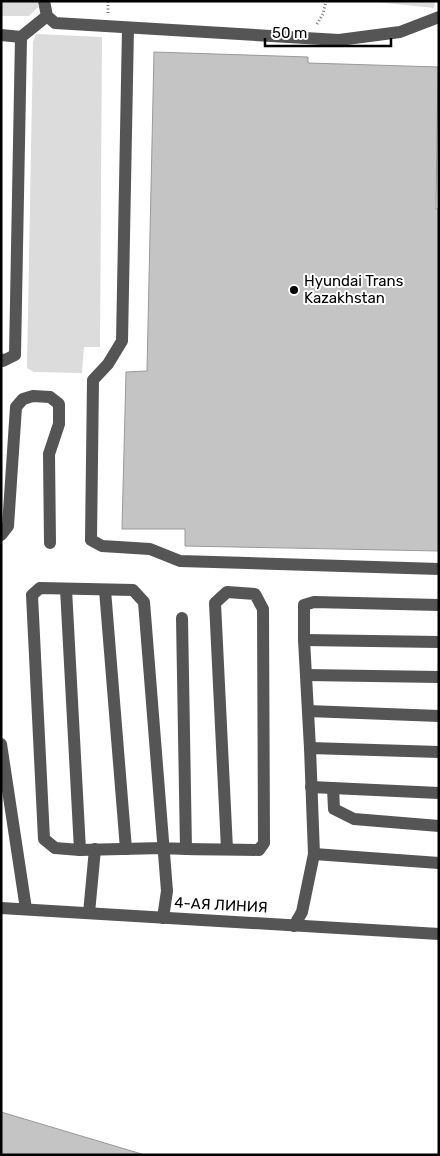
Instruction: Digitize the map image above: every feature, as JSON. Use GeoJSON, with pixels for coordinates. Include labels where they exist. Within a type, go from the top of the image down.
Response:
{"type":"FeatureCollection","features":[{"type":"Feature","properties":{"kind":"street"},"geometry":{"type":"LineString","coordinates":[[44,1],[47,16],[55,23],[339,40],[400,32],[439,17]]}},
{"type":"Feature","properties":{"kind":"street"},"geometry":{"type":"LineString","coordinates":[[1,36],[21,36],[47,16]]}},
{"type":"Feature","properties":{"kind":"street"},"geometry":{"type":"LineString","coordinates":[[128,28],[122,341],[108,364],[93,380],[91,540],[102,546],[150,549],[180,561],[439,569]]}},
{"type":"Feature","properties":{"kind":"street"},"geometry":{"type":"LineString","coordinates":[[1,360],[15,355],[21,36]]}},
{"type":"Feature","properties":{"kind":"street"},"geometry":{"type":"LineString","coordinates":[[1,535],[8,526],[16,407],[24,399],[43,396],[56,401],[59,404],[60,412],[59,424],[49,454],[50,543]]}},
{"type":"Feature","properties":{"kind":"street"},"geometry":{"type":"LineString","coordinates":[[164,918],[167,891],[163,848],[144,602],[133,590],[40,588],[32,594],[44,839],[55,848],[80,850],[163,848],[259,850],[264,842],[263,609],[255,594],[227,592],[215,603],[227,849]]}},
{"type":"Feature","properties":{"kind":"street"},"geometry":{"type":"LineString","coordinates":[[66,589],[80,850]]}},
{"type":"Feature","properties":{"kind":"street"},"geometry":{"type":"LineString","coordinates":[[105,590],[126,849]]}},
{"type":"Feature","properties":{"kind":"street"},"geometry":{"type":"LineString","coordinates":[[294,926],[302,912],[314,854],[304,605],[314,602],[439,605]]}},
{"type":"Feature","properties":{"kind":"street"},"geometry":{"type":"LineString","coordinates":[[182,618],[186,848]]}},
{"type":"Feature","properties":{"kind":"street"},"geometry":{"type":"LineString","coordinates":[[304,640],[439,642]]}},
{"type":"Feature","properties":{"kind":"street"},"geometry":{"type":"LineString","coordinates":[[306,675],[439,678]]}},
{"type":"Feature","properties":{"kind":"street"},"geometry":{"type":"LineString","coordinates":[[308,711],[439,716]]}},
{"type":"Feature","properties":{"kind":"street"},"geometry":{"type":"LineString","coordinates":[[1,744],[26,909]]}},
{"type":"Feature","properties":{"kind":"street"},"geometry":{"type":"LineString","coordinates":[[310,748],[439,752]]}},
{"type":"Feature","properties":{"kind":"street"},"geometry":{"type":"LineString","coordinates":[[311,787],[439,793]]}},
{"type":"Feature","properties":{"kind":"street"},"geometry":{"type":"LineString","coordinates":[[333,788],[334,809],[354,820],[439,826]]}},
{"type":"Feature","properties":{"kind":"street"},"geometry":{"type":"LineString","coordinates":[[90,913],[95,850]]}},
{"type":"Feature","properties":{"kind":"street"},"geometry":{"type":"LineString","coordinates":[[314,854],[439,863]]}},
{"type":"Feature","properties":{"kind":"street","name":"4-АЯ ЛИНИЯ"},"geometry":{"type":"LineString","coordinates":[[1,908],[439,934]]}},
{"type":"Feature","properties":{"kind":"path"},"geometry":{"type":"LineString","coordinates":[[310,38],[323,14],[326,1]]}},
{"type":"Feature","properties":{"kind":"shaded area"},"geometry":{"type":"Polygon","coordinates":[[[1,1],[38,1],[38,7],[29,16],[1,16],[1,1]]]}},
{"type":"Feature","properties":{"kind":"shaded area"},"geometry":{"type":"Polygon","coordinates":[[[366,1],[435,1],[434,8],[366,1]]]}},
{"type":"Feature","properties":{"kind":"shaded area"},"geometry":{"type":"Polygon","coordinates":[[[36,34],[102,37],[100,347],[84,347],[82,373],[34,372],[27,368],[33,42],[36,34]]]}},
{"type":"Feature","properties":{"kind":"building","name":"Hyundai Trans Kazakhstan"},"geometry":{"type":"Polygon","coordinates":[[[154,52],[308,57],[308,63],[438,67],[436,209],[439,209],[439,551],[185,546],[185,529],[122,529],[126,372],[147,371],[154,52]]]}},
{"type":"Feature","properties":{"kind":"building"},"geometry":{"type":"Polygon","coordinates":[[[1,1112],[145,1155],[1,1155],[1,1112]]]}},
{"type":"Feature","properties":{"kind":"place","name":"Hyundai Trans Kazakhstan"},"geometry":{"type":"Point","coordinates":[294,290]}}]}
